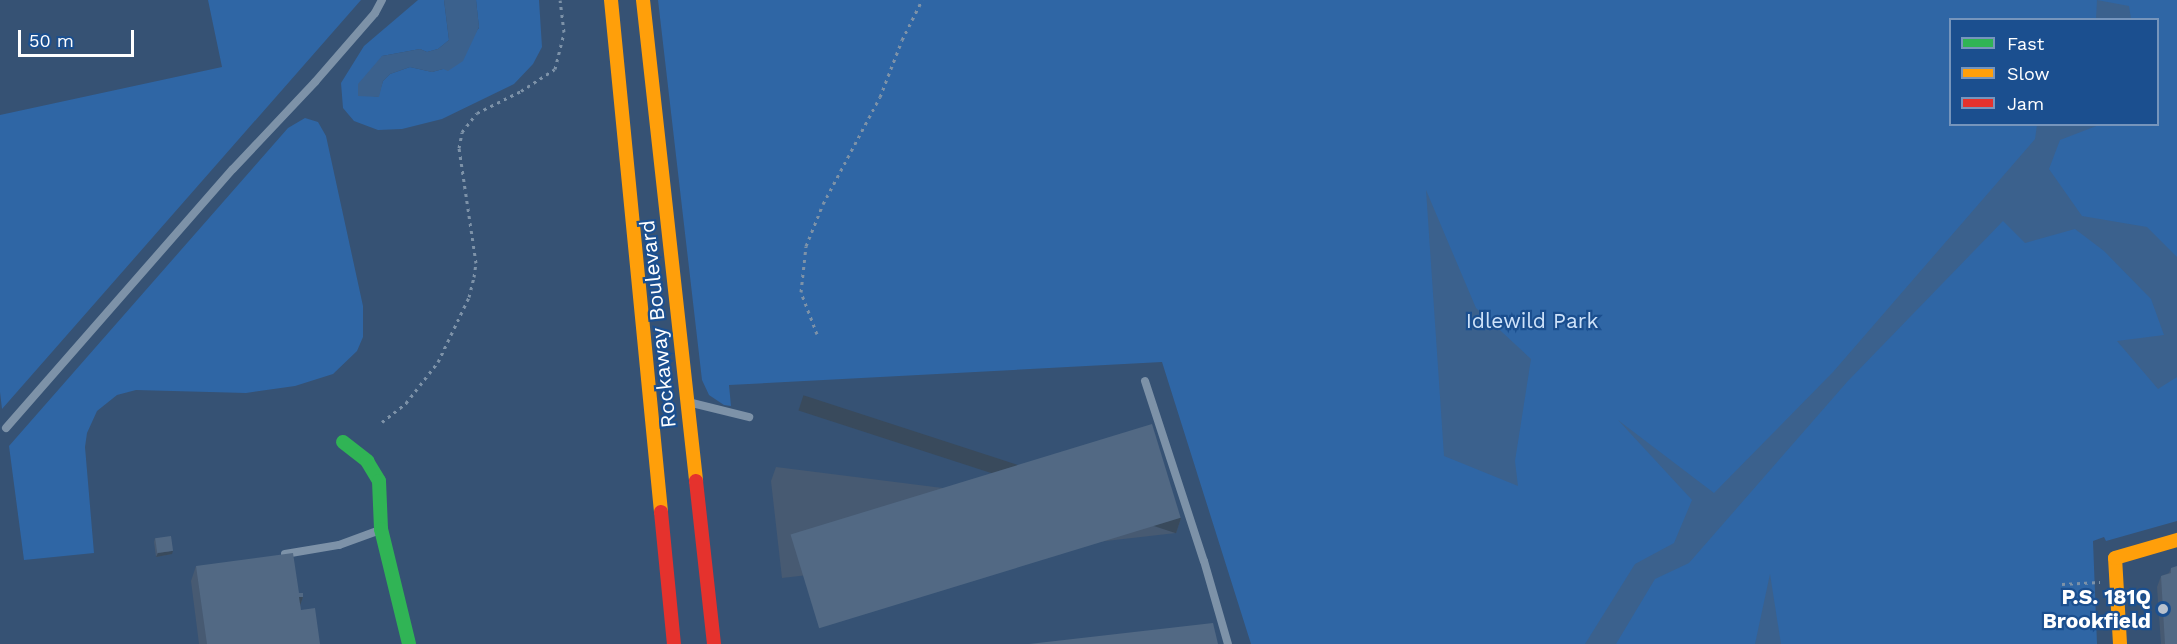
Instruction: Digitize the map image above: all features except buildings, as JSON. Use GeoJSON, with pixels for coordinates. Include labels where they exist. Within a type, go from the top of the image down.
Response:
{"type":"FeatureCollection","features":[{"type":"Feature","properties":{"kind":"main road","name":"Rockaway Boulevard"},"geometry":{"type":"LineString","coordinates":[[611,0],[674,644]]}},
{"type":"Feature","properties":{"kind":"main road","name":"Rockaway Boulevard"},"geometry":{"type":"LineString","coordinates":[[643,0],[714,644]]}},
{"type":"Feature","properties":{"kind":"main road"},"geometry":{"type":"LineString","coordinates":[[343,442],[367,460],[376,473],[381,489],[381,529],[409,644]]}},
{"type":"Feature","properties":{"kind":"main road"},"geometry":{"type":"LineString","coordinates":[[2121,644],[2115,558],[2177,540]]}},
{"type":"Feature","properties":{"kind":"lane"},"geometry":{"type":"LineString","coordinates":[[6,428],[233,169],[315,82],[375,13],[382,0]]}},
{"type":"Feature","properties":{"kind":"lane"},"geometry":{"type":"LineString","coordinates":[[1144,381],[1194,531],[1228,644]]}},
{"type":"Feature","properties":{"kind":"lane"},"geometry":{"type":"LineString","coordinates":[[687,402],[749,417]]}},
{"type":"Feature","properties":{"kind":"lane"},"geometry":{"type":"LineString","coordinates":[[272,556],[339,545],[381,529]]}},
{"type":"Feature","properties":{"kind":"path"},"geometry":{"type":"LineString","coordinates":[[382,422],[406,403],[438,362],[469,297],[476,263],[459,148],[462,132],[477,113],[521,91],[555,69],[564,32],[560,0]]}},
{"type":"Feature","properties":{"kind":"path"},"geometry":{"type":"LineString","coordinates":[[817,334],[801,292],[806,246],[823,204],[880,97],[902,40],[922,0]]}},
{"type":"Feature","properties":{"kind":"path"},"geometry":{"type":"LineString","coordinates":[[2062,584],[2116,581]]}},
{"type":"Feature","properties":{"kind":"green space"},"geometry":{"type":"Polygon","coordinates":[[[208,0],[361,0],[2,409],[0,392],[0,115],[222,67],[208,0]]]}},
{"type":"Feature","properties":{"kind":"green space"},"geometry":{"type":"Polygon","coordinates":[[[418,0],[444,0],[449,40],[438,49],[427,52],[420,49],[382,56],[367,95],[378,97],[383,81],[390,74],[410,67],[432,72],[443,69],[479,28],[476,0],[539,0],[542,47],[533,64],[514,84],[442,119],[402,129],[378,130],[354,121],[343,108],[341,83],[364,46],[418,0]]]}},
{"type":"Feature","properties":{"kind":"green space","name":"Idlewild Park"},"geometry":{"type":"Polygon","coordinates":[[[658,0],[2177,0],[2177,521],[2106,541],[2104,537],[2093,541],[2097,644],[1251,644],[1162,362],[729,385],[731,406],[724,405],[709,395],[702,380],[658,0]]]}},
{"type":"Feature","properties":{"kind":"green space"},"geometry":{"type":"Polygon","coordinates":[[[305,118],[318,122],[326,136],[363,306],[363,337],[357,351],[333,374],[295,386],[246,393],[136,390],[117,395],[97,411],[87,433],[85,447],[94,553],[24,560],[9,446],[288,128],[305,118]]]}},
{"type":"Feature","properties":{"kind":"shaded area"},"geometry":{"type":"Polygon","coordinates":[[[444,0],[476,0],[479,27],[463,61],[448,71],[443,69],[432,72],[410,67],[390,74],[383,81],[379,97],[358,96],[358,84],[382,56],[420,49],[427,52],[438,49],[449,40],[444,0]]]}},
{"type":"Feature","properties":{"kind":"shaded area"},"geometry":{"type":"Polygon","coordinates":[[[2097,0],[2129,6],[2131,18],[2096,18],[2097,0]]]}},
{"type":"Feature","properties":{"kind":"shaded area"},"geometry":{"type":"Polygon","coordinates":[[[2037,126],[2096,126],[2060,140],[2049,169],[2082,216],[2147,227],[2177,257],[2177,377],[2158,389],[2117,341],[2164,335],[2151,299],[2104,251],[2075,229],[2025,243],[2003,221],[1847,382],[1689,563],[1655,579],[1616,644],[1585,644],[1635,564],[1674,543],[1692,500],[1618,420],[1714,493],[1833,372],[2035,139],[2037,126]]]}},
{"type":"Feature","properties":{"kind":"shaded area"},"geometry":{"type":"Polygon","coordinates":[[[1426,190],[1476,308],[1531,359],[1515,461],[1518,486],[1444,456],[1426,190]]]}},
{"type":"Feature","properties":{"kind":"shaded area"},"geometry":{"type":"Polygon","coordinates":[[[1770,574],[1781,644],[1755,644],[1770,574]]]}},
{"type":"Feature","properties":{"kind":"traffic: fast"},"geometry":{"type":"LineString","coordinates":[[343,442],[367,461],[379,481],[381,529],[409,644]]}},
{"type":"Feature","properties":{"kind":"traffic: slow"},"geometry":{"type":"LineString","coordinates":[[611,0],[661,512]]}},
{"type":"Feature","properties":{"kind":"traffic: slow"},"geometry":{"type":"LineString","coordinates":[[643,0],[696,481]]}},
{"type":"Feature","properties":{"kind":"traffic: slow"},"geometry":{"type":"LineString","coordinates":[[2120,644],[2115,558],[2177,540]]}},
{"type":"Feature","properties":{"kind":"traffic: jam"},"geometry":{"type":"LineString","coordinates":[[696,481],[714,644]]}},
{"type":"Feature","properties":{"kind":"traffic: jam"},"geometry":{"type":"LineString","coordinates":[[661,512],[674,644]]}},
{"type":"Feature","properties":{"kind":"place","name":"P.S. 181Q Brookfield"},"geometry":{"type":"Point","coordinates":[2163,609]}}]}
